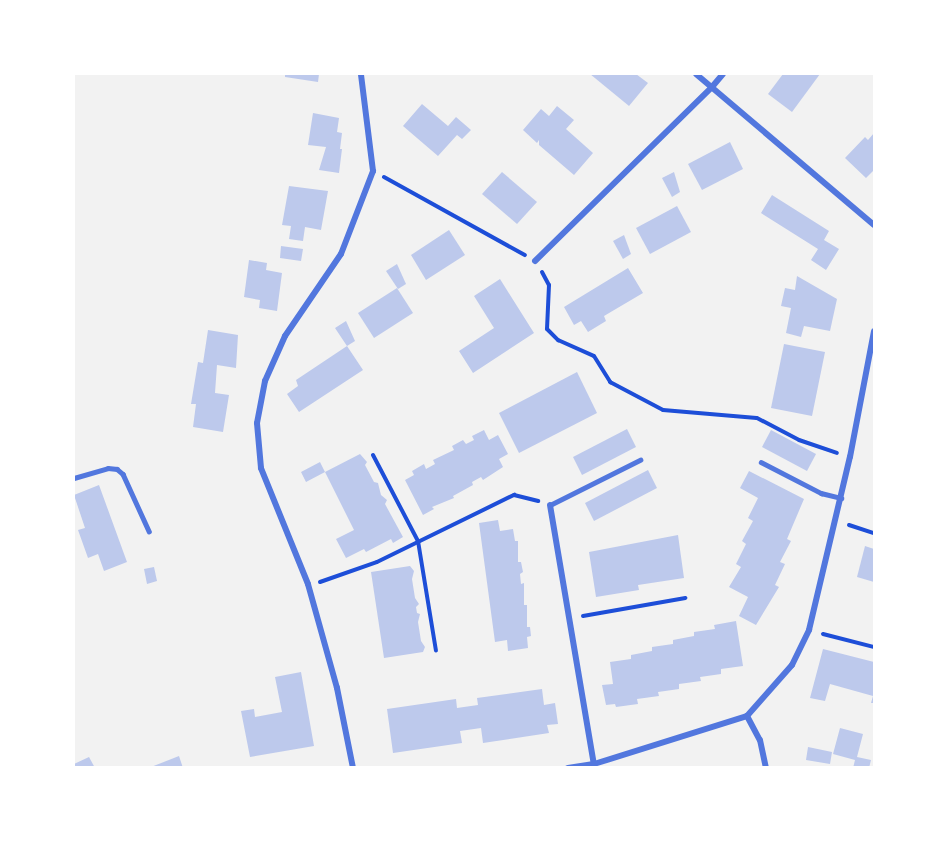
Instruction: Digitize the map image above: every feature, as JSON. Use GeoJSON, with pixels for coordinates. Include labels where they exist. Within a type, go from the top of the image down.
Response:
{"type":"FeatureCollection","features":[{"type":"Feature","properties":{"kind":"street"},"geometry":{"type":"LineString","coordinates":[[353,768],[337,688],[308,584],[261,468],[256,423],[269,372],[285,336],[341,254],[373,171],[361,74]]}},
{"type":"Feature","properties":{"kind":"street"},"geometry":{"type":"LineString","coordinates":[[696,74],[874,225]]}},
{"type":"Feature","properties":{"kind":"street"},"geometry":{"type":"LineString","coordinates":[[535,261],[723,74]]}},
{"type":"Feature","properties":{"kind":"street"},"geometry":{"type":"LineString","coordinates":[[568,768],[594,764],[747,716],[792,665],[809,630],[850,457],[874,331]]}},
{"type":"Feature","properties":{"kind":"street"},"geometry":{"type":"LineString","coordinates":[[550,505],[594,764]]}},
{"type":"Feature","properties":{"kind":"street"},"geometry":{"type":"LineString","coordinates":[[747,716],[760,740],[766,768]]}},
{"type":"Feature","properties":{"kind":"lane"},"geometry":{"type":"LineString","coordinates":[[550,505],[640,460]]}},
{"type":"Feature","properties":{"kind":"lane"},"geometry":{"type":"LineString","coordinates":[[761,462],[821,493],[841,498]]}},
{"type":"Feature","properties":{"kind":"lane"},"geometry":{"type":"LineString","coordinates":[[74,478],[108,468],[117,469],[123,474],[149,531]]}},
{"type":"Feature","properties":{"kind":"path"},"geometry":{"type":"LineString","coordinates":[[373,171],[535,261],[549,285],[547,329],[558,340],[594,356],[610,382],[663,410],[757,418],[799,440],[850,457]]}},
{"type":"Feature","properties":{"kind":"path"},"geometry":{"type":"LineString","coordinates":[[373,455],[418,541],[436,651]]}},
{"type":"Feature","properties":{"kind":"path"},"geometry":{"type":"LineString","coordinates":[[308,584],[331,580],[358,569],[514,495],[550,505]]}},
{"type":"Feature","properties":{"kind":"path"},"geometry":{"type":"LineString","coordinates":[[835,521],[874,532]]}},
{"type":"Feature","properties":{"kind":"path"},"geometry":{"type":"LineString","coordinates":[[570,618],[686,598]]}},
{"type":"Feature","properties":{"kind":"path"},"geometry":{"type":"LineString","coordinates":[[809,630],[874,647]]}},
{"type":"Feature","properties":{"kind":"building"},"geometry":{"type":"Polygon","coordinates":[[[285,74],[319,74],[318,82],[285,77],[285,74]]]}},
{"type":"Feature","properties":{"kind":"building"},"geometry":{"type":"Polygon","coordinates":[[[590,74],[636,74],[648,83],[629,106],[590,74]]]}},
{"type":"Feature","properties":{"kind":"building"},"geometry":{"type":"Polygon","coordinates":[[[783,74],[820,74],[792,112],[768,94],[783,74]]]}},
{"type":"Feature","properties":{"kind":"building"},"geometry":{"type":"Polygon","coordinates":[[[422,104],[448,126],[456,117],[471,130],[462,139],[457,135],[438,156],[403,126],[422,104]]]}},
{"type":"Feature","properties":{"kind":"building"},"geometry":{"type":"Polygon","coordinates":[[[557,106],[574,120],[566,129],[593,153],[574,175],[539,145],[539,140],[537,143],[523,130],[541,109],[549,116],[557,106]]]}},
{"type":"Feature","properties":{"kind":"building"},"geometry":{"type":"Polygon","coordinates":[[[313,113],[339,118],[337,132],[342,133],[340,149],[342,149],[339,173],[319,170],[326,147],[308,145],[313,113]]]}},
{"type":"Feature","properties":{"kind":"building"},"geometry":{"type":"Polygon","coordinates":[[[874,133],[874,170],[866,178],[845,158],[865,137],[868,140],[874,133]]]}},
{"type":"Feature","properties":{"kind":"building"},"geometry":{"type":"Polygon","coordinates":[[[730,142],[743,169],[702,190],[688,164],[730,142]]]}},
{"type":"Feature","properties":{"kind":"building"},"geometry":{"type":"Polygon","coordinates":[[[502,172],[537,202],[517,224],[482,194],[502,172]]]}},
{"type":"Feature","properties":{"kind":"building"},"geometry":{"type":"Polygon","coordinates":[[[674,172],[680,192],[672,197],[662,178],[674,172]]]}},
{"type":"Feature","properties":{"kind":"building"},"geometry":{"type":"Polygon","coordinates":[[[289,186],[328,191],[321,230],[305,227],[303,241],[289,239],[291,226],[282,225],[289,186]]]}},
{"type":"Feature","properties":{"kind":"building"},"geometry":{"type":"Polygon","coordinates":[[[772,195],[829,231],[824,240],[839,249],[826,270],[811,260],[818,249],[761,213],[772,195]]]}},
{"type":"Feature","properties":{"kind":"building"},"geometry":{"type":"Polygon","coordinates":[[[677,206],[691,232],[650,254],[636,228],[677,206]]]}},
{"type":"Feature","properties":{"kind":"building"},"geometry":{"type":"Polygon","coordinates":[[[449,230],[465,255],[426,280],[411,255],[449,230]]]}},
{"type":"Feature","properties":{"kind":"building"},"geometry":{"type":"Polygon","coordinates":[[[624,235],[631,254],[623,259],[613,241],[624,235]]]}},
{"type":"Feature","properties":{"kind":"building"},"geometry":{"type":"Polygon","coordinates":[[[281,246],[303,249],[301,261],[280,258],[281,246]]]}},
{"type":"Feature","properties":{"kind":"building"},"geometry":{"type":"Polygon","coordinates":[[[249,260],[267,263],[266,270],[282,273],[277,311],[259,308],[260,300],[244,297],[249,260]]]}},
{"type":"Feature","properties":{"kind":"building"},"geometry":{"type":"Polygon","coordinates":[[[397,264],[406,284],[398,289],[386,271],[397,264]]]}},
{"type":"Feature","properties":{"kind":"building"},"geometry":{"type":"Polygon","coordinates":[[[628,268],[643,293],[604,316],[606,321],[588,332],[581,321],[574,325],[564,307],[628,268]]]}},
{"type":"Feature","properties":{"kind":"building"},"geometry":{"type":"Polygon","coordinates":[[[797,276],[837,299],[830,331],[804,326],[801,337],[786,333],[791,308],[781,306],[785,288],[795,290],[797,276]]]}},
{"type":"Feature","properties":{"kind":"building"},"geometry":{"type":"Polygon","coordinates":[[[500,279],[534,333],[473,373],[459,351],[494,328],[474,296],[500,279]]]}},
{"type":"Feature","properties":{"kind":"building"},"geometry":{"type":"Polygon","coordinates":[[[397,288],[413,313],[374,338],[358,313],[397,288]]]}},
{"type":"Feature","properties":{"kind":"building"},"geometry":{"type":"Polygon","coordinates":[[[346,321],[355,341],[347,346],[335,328],[346,321]]]}},
{"type":"Feature","properties":{"kind":"building"},"geometry":{"type":"Polygon","coordinates":[[[208,330],[238,335],[236,368],[217,365],[215,393],[229,395],[223,432],[193,427],[196,404],[191,404],[198,362],[203,363],[208,330]]]}},
{"type":"Feature","properties":{"kind":"building"},"geometry":{"type":"Polygon","coordinates":[[[784,344],[825,352],[812,416],[771,408],[784,344]]]}},
{"type":"Feature","properties":{"kind":"building"},"geometry":{"type":"Polygon","coordinates":[[[347,346],[363,370],[299,412],[287,394],[298,386],[296,380],[347,346]]]}},
{"type":"Feature","properties":{"kind":"building"},"geometry":{"type":"Polygon","coordinates":[[[577,372],[597,413],[519,453],[499,413],[577,372]]]}},
{"type":"Feature","properties":{"kind":"building"},"geometry":{"type":"Polygon","coordinates":[[[627,429],[636,447],[582,475],[573,457],[627,429]]]}},
{"type":"Feature","properties":{"kind":"building"},"geometry":{"type":"Polygon","coordinates":[[[484,430],[489,440],[498,435],[508,454],[499,459],[503,467],[483,480],[481,477],[472,482],[473,485],[453,496],[454,498],[432,507],[434,509],[423,515],[405,480],[414,475],[412,471],[424,464],[426,469],[435,464],[433,460],[454,450],[452,446],[463,440],[466,444],[474,440],[472,436],[484,430]]]}},
{"type":"Feature","properties":{"kind":"building"},"geometry":{"type":"Polygon","coordinates":[[[771,430],[816,454],[807,471],[762,447],[771,430]]]}},
{"type":"Feature","properties":{"kind":"building"},"geometry":{"type":"Polygon","coordinates":[[[360,454],[367,462],[365,465],[374,482],[378,483],[381,495],[387,500],[385,504],[403,537],[393,543],[391,539],[366,552],[364,549],[346,558],[336,539],[354,530],[325,472],[360,454]]]}},
{"type":"Feature","properties":{"kind":"building"},"geometry":{"type":"Polygon","coordinates":[[[320,462],[325,472],[306,482],[301,472],[320,462]]]}},
{"type":"Feature","properties":{"kind":"building"},"geometry":{"type":"Polygon","coordinates":[[[648,470],[657,488],[594,521],[585,503],[648,470]]]}},
{"type":"Feature","properties":{"kind":"building"},"geometry":{"type":"Polygon","coordinates":[[[749,471],[804,499],[787,539],[791,541],[780,562],[785,564],[775,585],[779,587],[756,625],[739,616],[748,597],[729,587],[741,567],[736,564],[746,544],[742,541],[753,521],[748,518],[758,498],[740,488],[749,471]]]}},
{"type":"Feature","properties":{"kind":"building"},"geometry":{"type":"Polygon","coordinates":[[[99,485],[127,562],[104,571],[98,554],[88,558],[78,530],[85,528],[74,495],[99,485]]]}},
{"type":"Feature","properties":{"kind":"building"},"geometry":{"type":"Polygon","coordinates":[[[498,520],[500,531],[513,529],[515,541],[518,541],[518,562],[521,562],[523,572],[520,574],[521,584],[524,583],[524,605],[527,605],[527,627],[530,627],[531,636],[527,637],[528,648],[508,651],[507,640],[495,642],[479,523],[498,520]]]}},
{"type":"Feature","properties":{"kind":"building"},"geometry":{"type":"Polygon","coordinates":[[[678,535],[684,578],[638,585],[639,590],[596,597],[589,552],[678,535]]]}},
{"type":"Feature","properties":{"kind":"building"},"geometry":{"type":"Polygon","coordinates":[[[865,546],[874,549],[874,582],[857,577],[865,546]]]}},
{"type":"Feature","properties":{"kind":"building"},"geometry":{"type":"Polygon","coordinates":[[[410,566],[414,571],[412,579],[415,598],[419,604],[416,607],[417,613],[420,614],[418,622],[421,641],[425,647],[423,652],[384,658],[371,572],[410,566]]]}},
{"type":"Feature","properties":{"kind":"building"},"geometry":{"type":"Polygon","coordinates":[[[154,567],[157,581],[147,584],[144,569],[154,567]]]}},
{"type":"Feature","properties":{"kind":"building"},"geometry":{"type":"Polygon","coordinates":[[[736,621],[743,666],[721,669],[721,674],[700,677],[701,681],[679,684],[679,689],[658,692],[659,696],[637,699],[638,704],[616,707],[615,704],[606,705],[602,685],[613,684],[610,662],[631,659],[631,655],[652,651],[652,647],[673,644],[673,640],[694,636],[694,632],[715,629],[714,625],[736,621]]]}},
{"type":"Feature","properties":{"kind":"building"},"geometry":{"type":"Polygon","coordinates":[[[823,649],[874,662],[874,703],[871,703],[873,696],[830,684],[825,701],[810,698],[823,649]]]}},
{"type":"Feature","properties":{"kind":"building"},"geometry":{"type":"Polygon","coordinates":[[[301,672],[314,746],[250,757],[241,711],[254,709],[255,717],[282,712],[275,677],[301,672]]]}},
{"type":"Feature","properties":{"kind":"building"},"geometry":{"type":"Polygon","coordinates":[[[542,689],[544,705],[555,703],[558,724],[547,725],[549,733],[483,743],[481,728],[460,731],[462,743],[393,753],[387,709],[456,699],[457,708],[478,705],[477,698],[542,689]]]}},
{"type":"Feature","properties":{"kind":"building"},"geometry":{"type":"Polygon","coordinates":[[[840,728],[863,734],[857,757],[871,760],[869,768],[853,768],[855,760],[833,754],[840,728]]]}},
{"type":"Feature","properties":{"kind":"building"},"geometry":{"type":"Polygon","coordinates":[[[808,747],[832,752],[830,764],[806,760],[808,747]]]}},
{"type":"Feature","properties":{"kind":"building"},"geometry":{"type":"Polygon","coordinates":[[[179,756],[183,768],[151,768],[151,767],[179,756]]]}},
{"type":"Feature","properties":{"kind":"building"},"geometry":{"type":"Polygon","coordinates":[[[89,757],[95,768],[74,768],[74,764],[89,757]]]}}]}
